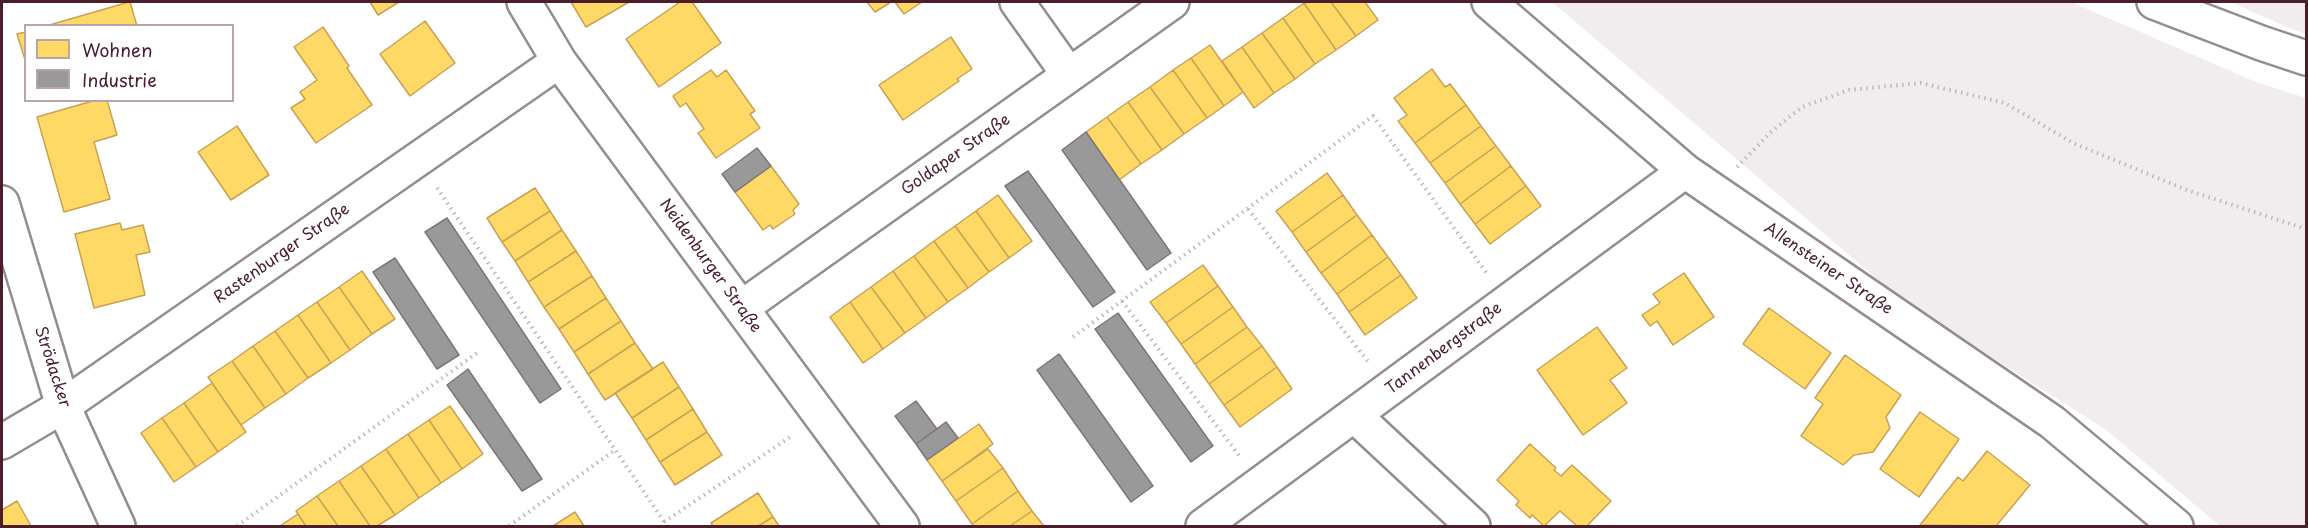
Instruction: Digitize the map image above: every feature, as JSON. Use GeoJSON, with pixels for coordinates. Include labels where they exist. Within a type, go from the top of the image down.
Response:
{"type":"FeatureCollection","features":[{"type":"Feature","properties":{"kind":"street","name":"Neidenburger Straße"},"geometry":{"type":"LineString","coordinates":[[524,2],[560,61],[902,526]]}},
{"type":"Feature","properties":{"kind":"street"},"geometry":{"type":"LineString","coordinates":[[1017,2],[1069,75]]}},
{"type":"Feature","properties":{"kind":"street","name":"Goldaper Straße"},"geometry":{"type":"LineString","coordinates":[[741,308],[1172,2]]}},
{"type":"Feature","properties":{"kind":"street","name":"Allensteiner Straße"},"geometry":{"type":"LineString","coordinates":[[1489,2],[1685,171],[2052,422],[2176,526]]}},
{"type":"Feature","properties":{"kind":"street"},"geometry":{"type":"LineString","coordinates":[[2154,2],[2261,44],[2307,58]]}},
{"type":"Feature","properties":{"kind":"street","name":"Rastenburger Straße"},"geometry":{"type":"LineString","coordinates":[[2,442],[63,406],[560,61]]}},
{"type":"Feature","properties":{"kind":"street","name":"Tannenbergstraße"},"geometry":{"type":"LineString","coordinates":[[1203,526],[1685,171]]}},
{"type":"Feature","properties":{"kind":"street","name":"Strödacker"},"geometry":{"type":"LineString","coordinates":[[2,202],[63,406],[118,526]]}},
{"type":"Feature","properties":{"kind":"street"},"geometry":{"type":"LineString","coordinates":[[1354,415],[1473,526]]}},
{"type":"Feature","properties":{"kind":"path"},"geometry":{"type":"LineString","coordinates":[[1714,191],[1772,131],[1802,107],[1849,90],[1921,84],[2005,102],[2083,147],[2187,190],[2307,229]]}},
{"type":"Feature","properties":{"kind":"path"},"geometry":{"type":"LineString","coordinates":[[1073,337],[1373,116],[1508,302]]}},
{"type":"Feature","properties":{"kind":"path"},"geometry":{"type":"LineString","coordinates":[[418,160],[666,524],[820,416]]}},
{"type":"Feature","properties":{"kind":"path"},"geometry":{"type":"LineString","coordinates":[[1248,208],[1390,389]]}},
{"type":"Feature","properties":{"kind":"path"},"geometry":{"type":"LineString","coordinates":[[1122,301],[1260,484]]}},
{"type":"Feature","properties":{"kind":"path"},"geometry":{"type":"LineString","coordinates":[[237,526],[477,353]]}},
{"type":"Feature","properties":{"kind":"path"},"geometry":{"type":"LineString","coordinates":[[509,526],[615,450]]}},
{"type":"Feature","properties":{"kind":"shaded area"},"geometry":{"type":"Polygon","coordinates":[[[1552,2],[2071,2],[2256,82],[2306,98],[2306,526],[2220,526],[2105,429],[1903,301],[1552,2]]]}},
{"type":"Feature","properties":{"kind":"shaded area"},"geometry":{"type":"Polygon","coordinates":[[[2230,2],[2306,2],[2306,34],[2287,27],[2230,2]]]}},
{"type":"Feature","properties":{"kind":"building: Wohnen"},"geometry":{"type":"Polygon","coordinates":[[[129,2],[136,24],[53,24],[129,2]]]}},
{"type":"Feature","properties":{"kind":"building: Wohnen"},"geometry":{"type":"Polygon","coordinates":[[[370,2],[399,2],[378,15],[370,2]]]}},
{"type":"Feature","properties":{"kind":"building: Wohnen"},"geometry":{"type":"Polygon","coordinates":[[[571,2],[629,2],[586,27],[571,2]]]}},
{"type":"Feature","properties":{"kind":"building: Wohnen"},"geometry":{"type":"Polygon","coordinates":[[[680,2],[692,2],[721,43],[659,87],[626,39],[680,2]]]}},
{"type":"Feature","properties":{"kind":"building: Wohnen"},"geometry":{"type":"Polygon","coordinates":[[[867,2],[891,2],[875,12],[867,2]]]}},
{"type":"Feature","properties":{"kind":"building: Wohnen"},"geometry":{"type":"Polygon","coordinates":[[[895,2],[922,2],[904,14],[895,2]]]}},
{"type":"Feature","properties":{"kind":"building: Wohnen"},"geometry":{"type":"Polygon","coordinates":[[[1331,2],[1356,36],[1336,50],[1304,3],[1331,2]]]}},
{"type":"Feature","properties":{"kind":"building: Wohnen"},"geometry":{"type":"Polygon","coordinates":[[[1331,2],[1365,2],[1378,20],[1356,36],[1331,2]]]}},
{"type":"Feature","properties":{"kind":"building: Wohnen"},"geometry":{"type":"Polygon","coordinates":[[[1304,3],[1336,50],[1315,64],[1283,18],[1304,3]]]}},
{"type":"Feature","properties":{"kind":"building: Wohnen"},"geometry":{"type":"Polygon","coordinates":[[[1283,18],[1315,64],[1295,79],[1262,33],[1283,18]]]}},
{"type":"Feature","properties":{"kind":"building: Wohnen"},"geometry":{"type":"Polygon","coordinates":[[[425,21],[455,63],[410,96],[380,54],[425,21]]]}},
{"type":"Feature","properties":{"kind":"building: Wohnen"},"geometry":{"type":"Polygon","coordinates":[[[323,27],[372,105],[316,143],[291,108],[305,99],[300,92],[317,80],[294,47],[323,27]]]}},
{"type":"Feature","properties":{"kind":"building: Wohnen"},"geometry":{"type":"Polygon","coordinates":[[[24,32],[24,57],[17,34],[24,32]]]}},
{"type":"Feature","properties":{"kind":"building: Wohnen"},"geometry":{"type":"Polygon","coordinates":[[[1262,33],[1295,79],[1274,93],[1242,47],[1262,33]]]}},
{"type":"Feature","properties":{"kind":"building: Wohnen"},"geometry":{"type":"Polygon","coordinates":[[[951,37],[972,69],[957,79],[959,81],[903,120],[879,85],[951,37]]]}},
{"type":"Feature","properties":{"kind":"building: Wohnen"},"geometry":{"type":"Polygon","coordinates":[[[1210,45],[1243,92],[1224,106],[1191,58],[1210,45]]]}},
{"type":"Feature","properties":{"kind":"building: Wohnen"},"geometry":{"type":"Polygon","coordinates":[[[1242,47],[1274,93],[1254,108],[1222,61],[1242,47]]]}},
{"type":"Feature","properties":{"kind":"building: Wohnen"},"geometry":{"type":"Polygon","coordinates":[[[1191,58],[1224,106],[1207,118],[1173,70],[1191,58]]]}},
{"type":"Feature","properties":{"kind":"building: Wohnen"},"geometry":{"type":"Polygon","coordinates":[[[1432,69],[1445,87],[1450,84],[1466,105],[1415,143],[1398,121],[1407,115],[1394,98],[1432,69]]]}},
{"type":"Feature","properties":{"kind":"building: Wohnen"},"geometry":{"type":"Polygon","coordinates":[[[711,70],[717,77],[726,70],[755,111],[750,114],[760,128],[716,158],[698,133],[704,129],[686,103],[680,107],[673,96],[711,70]]]}},
{"type":"Feature","properties":{"kind":"building: Wohnen"},"geometry":{"type":"Polygon","coordinates":[[[1173,70],[1207,118],[1184,134],[1150,87],[1173,70]]]}},
{"type":"Feature","properties":{"kind":"building: Wohnen"},"geometry":{"type":"Polygon","coordinates":[[[1150,87],[1184,134],[1162,150],[1128,102],[1150,87]]]}},
{"type":"Feature","properties":{"kind":"building: Wohnen"},"geometry":{"type":"Polygon","coordinates":[[[89,102],[108,102],[117,135],[94,142],[110,199],[64,212],[37,117],[89,102]]]}},
{"type":"Feature","properties":{"kind":"building: Wohnen"},"geometry":{"type":"Polygon","coordinates":[[[1128,102],[1162,150],[1141,164],[1107,117],[1128,102]]]}},
{"type":"Feature","properties":{"kind":"building: Wohnen"},"geometry":{"type":"Polygon","coordinates":[[[1466,105],[1481,126],[1430,163],[1415,143],[1466,105]]]}},
{"type":"Feature","properties":{"kind":"building: Wohnen"},"geometry":{"type":"Polygon","coordinates":[[[1107,117],[1141,164],[1119,180],[1086,132],[1107,117]]]}},
{"type":"Feature","properties":{"kind":"building: Wohnen"},"geometry":{"type":"Polygon","coordinates":[[[237,126],[269,175],[231,200],[198,152],[237,126]]]}},
{"type":"Feature","properties":{"kind":"building: Wohnen"},"geometry":{"type":"Polygon","coordinates":[[[1481,126],[1496,146],[1445,183],[1430,163],[1481,126]]]}},
{"type":"Feature","properties":{"kind":"building: Wohnen"},"geometry":{"type":"Polygon","coordinates":[[[1496,146],[1511,166],[1460,204],[1445,183],[1496,146]]]}},
{"type":"Feature","properties":{"kind":"building: Wohnen"},"geometry":{"type":"Polygon","coordinates":[[[771,166],[799,204],[793,210],[795,214],[773,229],[770,225],[763,230],[735,192],[771,166]]]}},
{"type":"Feature","properties":{"kind":"building: Wohnen"},"geometry":{"type":"Polygon","coordinates":[[[1511,166],[1526,186],[1475,224],[1460,204],[1511,166]]]}},
{"type":"Feature","properties":{"kind":"building: Wohnen"},"geometry":{"type":"Polygon","coordinates":[[[1327,173],[1343,195],[1292,232],[1276,211],[1327,173]]]}},
{"type":"Feature","properties":{"kind":"building: Wohnen"},"geometry":{"type":"Polygon","coordinates":[[[1526,186],[1541,206],[1490,244],[1475,224],[1526,186]]]}},
{"type":"Feature","properties":{"kind":"building: Wohnen"},"geometry":{"type":"Polygon","coordinates":[[[535,188],[550,211],[502,242],[487,218],[535,188]]]}},
{"type":"Feature","properties":{"kind":"building: Wohnen"},"geometry":{"type":"Polygon","coordinates":[[[998,195],[1032,241],[1009,258],[976,211],[998,195]]]}},
{"type":"Feature","properties":{"kind":"building: Wohnen"},"geometry":{"type":"Polygon","coordinates":[[[1343,195],[1357,215],[1306,252],[1292,232],[1343,195]]]}},
{"type":"Feature","properties":{"kind":"building: Wohnen"},"geometry":{"type":"Polygon","coordinates":[[[550,211],[562,230],[515,261],[502,242],[550,211]]]}},
{"type":"Feature","properties":{"kind":"building: Wohnen"},"geometry":{"type":"Polygon","coordinates":[[[976,211],[1009,258],[989,272],[955,226],[976,211]]]}},
{"type":"Feature","properties":{"kind":"building: Wohnen"},"geometry":{"type":"Polygon","coordinates":[[[1357,215],[1372,235],[1321,273],[1306,252],[1357,215]]]}},
{"type":"Feature","properties":{"kind":"building: Wohnen"},"geometry":{"type":"Polygon","coordinates":[[[120,223],[122,230],[143,225],[150,252],[136,255],[145,295],[94,308],[75,234],[120,223]]]}},
{"type":"Feature","properties":{"kind":"building: Wohnen"},"geometry":{"type":"Polygon","coordinates":[[[955,226],[989,272],[968,288],[934,241],[955,226]]]}},
{"type":"Feature","properties":{"kind":"building: Wohnen"},"geometry":{"type":"Polygon","coordinates":[[[562,230],[576,251],[528,282],[515,261],[562,230]]]}},
{"type":"Feature","properties":{"kind":"building: Wohnen"},"geometry":{"type":"Polygon","coordinates":[[[1372,235],[1388,257],[1337,294],[1321,273],[1372,235]]]}},
{"type":"Feature","properties":{"kind":"building: Wohnen"},"geometry":{"type":"Polygon","coordinates":[[[934,241],[968,288],[948,302],[914,256],[934,241]]]}},
{"type":"Feature","properties":{"kind":"building: Wohnen"},"geometry":{"type":"Polygon","coordinates":[[[576,251],[592,276],[544,307],[528,282],[576,251]]]}},
{"type":"Feature","properties":{"kind":"building: Wohnen"},"geometry":{"type":"Polygon","coordinates":[[[914,256],[948,302],[926,318],[893,271],[914,256]]]}},
{"type":"Feature","properties":{"kind":"building: Wohnen"},"geometry":{"type":"Polygon","coordinates":[[[1388,257],[1401,275],[1349,312],[1337,294],[1388,257]]]}},
{"type":"Feature","properties":{"kind":"building: Wohnen"},"geometry":{"type":"Polygon","coordinates":[[[1203,265],[1218,286],[1166,323],[1150,302],[1203,265]]]}},
{"type":"Feature","properties":{"kind":"building: Wohnen"},"geometry":{"type":"Polygon","coordinates":[[[362,271],[395,319],[372,334],[339,287],[362,271]]]}},
{"type":"Feature","properties":{"kind":"building: Wohnen"},"geometry":{"type":"Polygon","coordinates":[[[893,271],[926,318],[905,333],[871,287],[893,271]]]}},
{"type":"Feature","properties":{"kind":"building: Wohnen"},"geometry":{"type":"Polygon","coordinates":[[[1684,273],[1714,317],[1673,345],[1657,321],[1650,326],[1642,315],[1660,303],[1653,294],[1684,273]]]}},
{"type":"Feature","properties":{"kind":"building: Wohnen"},"geometry":{"type":"Polygon","coordinates":[[[1401,275],[1417,298],[1365,335],[1349,312],[1401,275]]]}},
{"type":"Feature","properties":{"kind":"building: Wohnen"},"geometry":{"type":"Polygon","coordinates":[[[592,276],[606,298],[559,329],[544,307],[592,276]]]}},
{"type":"Feature","properties":{"kind":"building: Wohnen"},"geometry":{"type":"Polygon","coordinates":[[[1218,286],[1233,307],[1181,344],[1166,323],[1218,286]]]}},
{"type":"Feature","properties":{"kind":"building: Wohnen"},"geometry":{"type":"Polygon","coordinates":[[[339,287],[372,334],[350,350],[317,302],[339,287]]]}},
{"type":"Feature","properties":{"kind":"building: Wohnen"},"geometry":{"type":"Polygon","coordinates":[[[871,287],[905,333],[883,349],[850,302],[871,287]]]}},
{"type":"Feature","properties":{"kind":"building: Wohnen"},"geometry":{"type":"Polygon","coordinates":[[[606,298],[621,321],[574,352],[559,329],[606,298]]]}},
{"type":"Feature","properties":{"kind":"building: Wohnen"},"geometry":{"type":"Polygon","coordinates":[[[317,302],[350,350],[331,363],[298,315],[317,302]]]}},
{"type":"Feature","properties":{"kind":"building: Wohnen"},"geometry":{"type":"Polygon","coordinates":[[[850,302],[883,349],[863,363],[830,317],[850,302]]]}},
{"type":"Feature","properties":{"kind":"building: Wohnen"},"geometry":{"type":"Polygon","coordinates":[[[1233,307],[1247,327],[1195,364],[1181,344],[1233,307]]]}},
{"type":"Feature","properties":{"kind":"building: Wohnen"},"geometry":{"type":"Polygon","coordinates":[[[1769,308],[1831,353],[1805,389],[1743,344],[1769,308]]]}},
{"type":"Feature","properties":{"kind":"building: Wohnen"},"geometry":{"type":"Polygon","coordinates":[[[298,315],[331,363],[308,378],[275,331],[298,315]]]}},
{"type":"Feature","properties":{"kind":"building: Wohnen"},"geometry":{"type":"Polygon","coordinates":[[[621,321],[635,343],[588,374],[574,352],[621,321]]]}},
{"type":"Feature","properties":{"kind":"building: Wohnen"},"geometry":{"type":"Polygon","coordinates":[[[1247,327],[1262,346],[1209,384],[1195,364],[1247,327]]]}},
{"type":"Feature","properties":{"kind":"building: Wohnen"},"geometry":{"type":"Polygon","coordinates":[[[1597,327],[1627,368],[1610,380],[1627,403],[1583,435],[1537,370],[1597,327]]]}},
{"type":"Feature","properties":{"kind":"building: Wohnen"},"geometry":{"type":"Polygon","coordinates":[[[275,331],[308,378],[286,394],[253,346],[275,331]]]}},
{"type":"Feature","properties":{"kind":"building: Wohnen"},"geometry":{"type":"Polygon","coordinates":[[[635,343],[653,369],[605,400],[588,374],[635,343]]]}},
{"type":"Feature","properties":{"kind":"building: Wohnen"},"geometry":{"type":"Polygon","coordinates":[[[253,346],[286,394],[265,408],[232,361],[253,346]]]}},
{"type":"Feature","properties":{"kind":"building: Wohnen"},"geometry":{"type":"Polygon","coordinates":[[[1262,346],[1277,367],[1224,405],[1209,384],[1262,346]]]}},
{"type":"Feature","properties":{"kind":"building: Wohnen"},"geometry":{"type":"Polygon","coordinates":[[[1845,355],[1901,395],[1886,417],[1890,428],[1873,452],[1854,455],[1843,465],[1801,436],[1823,404],[1815,398],[1845,355]]]}},
{"type":"Feature","properties":{"kind":"building: Wohnen"},"geometry":{"type":"Polygon","coordinates":[[[232,361],[265,408],[241,425],[208,377],[232,361]]]}},
{"type":"Feature","properties":{"kind":"building: Wohnen"},"geometry":{"type":"Polygon","coordinates":[[[663,362],[679,387],[632,418],[615,393],[663,362]]]}},
{"type":"Feature","properties":{"kind":"building: Wohnen"},"geometry":{"type":"Polygon","coordinates":[[[1277,367],[1292,389],[1240,427],[1224,405],[1277,367]]]}},
{"type":"Feature","properties":{"kind":"building: Wohnen"},"geometry":{"type":"Polygon","coordinates":[[[212,383],[246,432],[218,452],[184,403],[212,383]]]}},
{"type":"Feature","properties":{"kind":"building: Wohnen"},"geometry":{"type":"Polygon","coordinates":[[[679,387],[693,409],[646,440],[632,418],[679,387]]]}},
{"type":"Feature","properties":{"kind":"building: Wohnen"},"geometry":{"type":"Polygon","coordinates":[[[184,403],[218,452],[196,467],[162,418],[184,403]]]}},
{"type":"Feature","properties":{"kind":"building: Wohnen"},"geometry":{"type":"Polygon","coordinates":[[[450,406],[483,454],[462,469],[429,420],[450,406]]]}},
{"type":"Feature","properties":{"kind":"building: Wohnen"},"geometry":{"type":"Polygon","coordinates":[[[693,409],[707,432],[660,462],[646,440],[693,409]]]}},
{"type":"Feature","properties":{"kind":"building: Wohnen"},"geometry":{"type":"Polygon","coordinates":[[[1920,412],[1959,439],[1919,497],[1880,469],[1920,412]]]}},
{"type":"Feature","properties":{"kind":"building: Wohnen"},"geometry":{"type":"Polygon","coordinates":[[[162,418],[196,467],[174,482],[141,433],[162,418]]]}},
{"type":"Feature","properties":{"kind":"building: Wohnen"},"geometry":{"type":"Polygon","coordinates":[[[429,420],[462,469],[441,483],[408,434],[429,420]]]}},
{"type":"Feature","properties":{"kind":"building: Wohnen"},"geometry":{"type":"Polygon","coordinates":[[[979,424],[993,444],[942,481],[927,460],[979,424]]]}},
{"type":"Feature","properties":{"kind":"building: Wohnen"},"geometry":{"type":"Polygon","coordinates":[[[707,432],[722,455],[675,485],[660,462],[707,432]]]}},
{"type":"Feature","properties":{"kind":"building: Wohnen"},"geometry":{"type":"Polygon","coordinates":[[[408,434],[441,483],[419,498],[386,449],[408,434]]]}},
{"type":"Feature","properties":{"kind":"building: Wohnen"},"geometry":{"type":"Polygon","coordinates":[[[1530,444],[1556,468],[1554,470],[1561,476],[1572,465],[1611,501],[1587,526],[1577,526],[1560,511],[1544,526],[1532,515],[1530,518],[1516,505],[1519,501],[1497,480],[1530,444]]]}},
{"type":"Feature","properties":{"kind":"building: Wohnen"},"geometry":{"type":"Polygon","coordinates":[[[386,449],[419,498],[395,515],[361,466],[386,449]]]}},
{"type":"Feature","properties":{"kind":"building: Wohnen"},"geometry":{"type":"Polygon","coordinates":[[[988,449],[1003,468],[956,501],[942,481],[988,449]]]}},
{"type":"Feature","properties":{"kind":"building: Wohnen"},"geometry":{"type":"Polygon","coordinates":[[[1987,451],[2030,485],[1996,526],[1920,525],[1958,477],[1963,481],[1987,451]]]}},
{"type":"Feature","properties":{"kind":"building: Wohnen"},"geometry":{"type":"Polygon","coordinates":[[[361,466],[395,515],[377,526],[370,526],[339,481],[361,466]]]}},
{"type":"Feature","properties":{"kind":"building: Wohnen"},"geometry":{"type":"Polygon","coordinates":[[[1003,468],[1018,491],[972,524],[956,501],[1003,468]]]}},
{"type":"Feature","properties":{"kind":"building: Wohnen"},"geometry":{"type":"Polygon","coordinates":[[[339,481],[370,526],[338,526],[317,496],[339,481]]]}},
{"type":"Feature","properties":{"kind":"building: Wohnen"},"geometry":{"type":"Polygon","coordinates":[[[1018,491],[1032,511],[1010,526],[974,526],[972,524],[1018,491]]]}},
{"type":"Feature","properties":{"kind":"building: Wohnen"},"geometry":{"type":"Polygon","coordinates":[[[758,493],[773,517],[758,526],[713,526],[711,523],[758,493]]]}},
{"type":"Feature","properties":{"kind":"building: Wohnen"},"geometry":{"type":"Polygon","coordinates":[[[317,496],[338,526],[306,526],[296,511],[317,496]]]}},
{"type":"Feature","properties":{"kind":"building: Wohnen"},"geometry":{"type":"Polygon","coordinates":[[[17,501],[31,526],[2,526],[2,510],[17,501]]]}},
{"type":"Feature","properties":{"kind":"building: Wohnen"},"geometry":{"type":"Polygon","coordinates":[[[1032,511],[1044,526],[1010,526],[1032,511]]]}},
{"type":"Feature","properties":{"kind":"building: Wohnen"},"geometry":{"type":"Polygon","coordinates":[[[575,512],[584,526],[553,526],[575,512]]]}},
{"type":"Feature","properties":{"kind":"building: Wohnen"},"geometry":{"type":"Polygon","coordinates":[[[298,514],[306,526],[280,526],[298,514]]]}},
{"type":"Feature","properties":{"kind":"building: Wohnen"},"geometry":{"type":"Polygon","coordinates":[[[773,517],[779,526],[758,526],[773,517]]]}},
{"type":"Feature","properties":{"kind":"building: Industrie"},"geometry":{"type":"Polygon","coordinates":[[[1086,132],[1171,253],[1147,270],[1062,150],[1086,132]]]}},
{"type":"Feature","properties":{"kind":"building: Industrie"},"geometry":{"type":"Polygon","coordinates":[[[757,148],[771,166],[735,192],[722,174],[757,148]]]}},
{"type":"Feature","properties":{"kind":"building: Industrie"},"geometry":{"type":"Polygon","coordinates":[[[1028,171],[1115,292],[1093,307],[1005,186],[1028,171]]]}},
{"type":"Feature","properties":{"kind":"building: Industrie"},"geometry":{"type":"Polygon","coordinates":[[[447,218],[561,389],[540,403],[425,232],[447,218]]]}},
{"type":"Feature","properties":{"kind":"building: Industrie"},"geometry":{"type":"Polygon","coordinates":[[[395,258],[459,355],[437,369],[373,272],[395,258]]]}},
{"type":"Feature","properties":{"kind":"building: Industrie"},"geometry":{"type":"Polygon","coordinates":[[[1118,313],[1213,446],[1191,462],[1095,329],[1118,313]]]}},
{"type":"Feature","properties":{"kind":"building: Industrie"},"geometry":{"type":"Polygon","coordinates":[[[1059,354],[1153,486],[1131,502],[1037,370],[1059,354]]]}},
{"type":"Feature","properties":{"kind":"building: Industrie"},"geometry":{"type":"Polygon","coordinates":[[[468,369],[542,479],[522,491],[447,385],[468,369]]]}},
{"type":"Feature","properties":{"kind":"building: Industrie"},"geometry":{"type":"Polygon","coordinates":[[[916,401],[937,429],[916,444],[895,416],[916,401]]]}},
{"type":"Feature","properties":{"kind":"building: Industrie"},"geometry":{"type":"Polygon","coordinates":[[[946,422],[958,438],[927,460],[916,444],[946,422]]]}}]}
